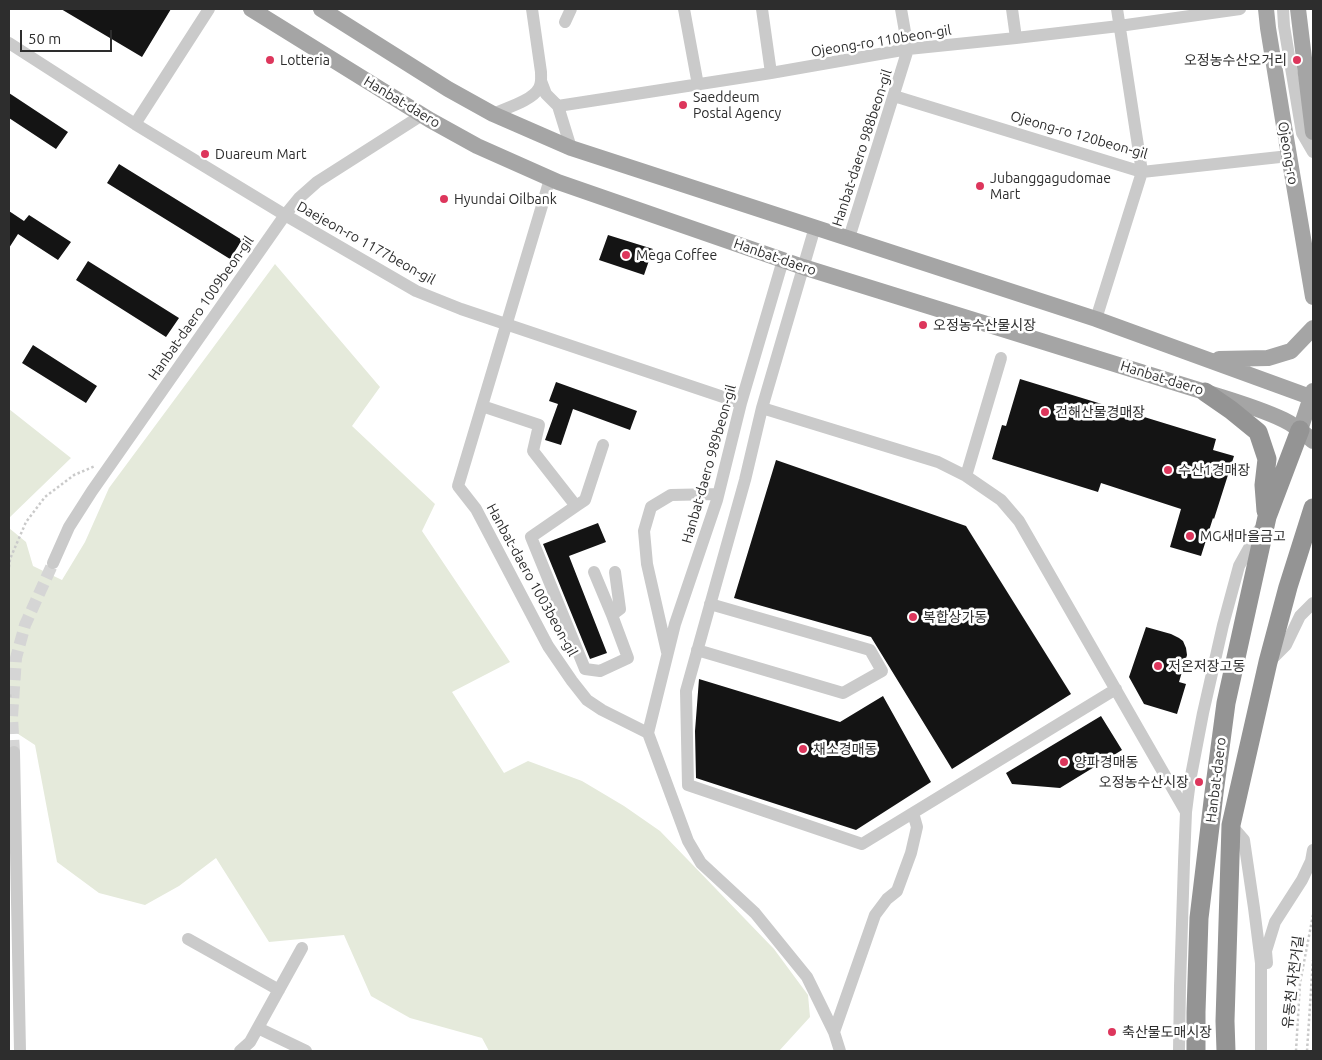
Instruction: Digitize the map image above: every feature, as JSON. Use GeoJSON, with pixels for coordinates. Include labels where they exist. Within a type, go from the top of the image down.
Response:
{"type":"FeatureCollection","features":[{"type":"Feature","properties":{"kind":"highway"},"geometry":{"type":"LineString","coordinates":[[1205,392],[1258,432],[1267,459],[1264,485],[1267,517]]}},
{"type":"Feature","properties":{"kind":"highway","name":"Hanbat-daero"},"geometry":{"type":"LineString","coordinates":[[1196,1051],[1200,918],[1226,703],[1267,517],[1306,435]]}},
{"type":"Feature","properties":{"kind":"highway","name":"Hanbat-daero"},"geometry":{"type":"LineString","coordinates":[[1226,1051],[1225,1021],[1232,825],[1268,662],[1288,587],[1313,508]]}},
{"type":"Feature","properties":{"kind":"main road","name":"Hanbat-daero"},"geometry":{"type":"LineString","coordinates":[[251,9],[422,115],[477,146],[550,179],[803,267],[1256,409],[1284,420],[1306,435]]}},
{"type":"Feature","properties":{"kind":"main road"},"geometry":{"type":"LineString","coordinates":[[321,9],[448,89],[493,114],[571,148],[1096,319],[1313,395],[1306,435]]}},
{"type":"Feature","properties":{"kind":"main road","name":"Ojeong-ro"},"geometry":{"type":"LineString","coordinates":[[1266,9],[1313,297]]}},
{"type":"Feature","properties":{"kind":"main road","name":"Ojeong-ro"},"geometry":{"type":"LineString","coordinates":[[1298,9],[1313,132]]}},
{"type":"Feature","properties":{"kind":"main road"},"geometry":{"type":"LineString","coordinates":[[1210,360],[1268,358],[1291,351],[1313,328]]}},
{"type":"Feature","properties":{"kind":"street"},"geometry":{"type":"LineString","coordinates":[[135,124],[209,9]]}},
{"type":"Feature","properties":{"kind":"street"},"geometry":{"type":"LineString","coordinates":[[532,9],[541,81],[546,94],[558,106],[571,148]]}},
{"type":"Feature","properties":{"kind":"street"},"geometry":{"type":"LineString","coordinates":[[565,22],[571,9]]}},
{"type":"Feature","properties":{"kind":"street"},"geometry":{"type":"LineString","coordinates":[[684,9],[698,84]]}},
{"type":"Feature","properties":{"kind":"street"},"geometry":{"type":"LineString","coordinates":[[762,9],[771,73]]}},
{"type":"Feature","properties":{"kind":"street","name":"Hanbat-daero 988beon-gil"},"geometry":{"type":"LineString","coordinates":[[849,238],[908,49],[901,9]]}},
{"type":"Feature","properties":{"kind":"street"},"geometry":{"type":"LineString","coordinates":[[1012,9],[1016,38]]}},
{"type":"Feature","properties":{"kind":"street"},"geometry":{"type":"LineString","coordinates":[[1096,319],[1142,172],[1117,9]]}},
{"type":"Feature","properties":{"kind":"street","name":"Ojeong-ro 110beon-gil"},"geometry":{"type":"LineString","coordinates":[[558,106],[771,73],[908,49],[1119,26],[1240,9]]}},
{"type":"Feature","properties":{"kind":"street"},"geometry":{"type":"LineString","coordinates":[[1283,9],[1284,26],[1302,133],[1313,152]]}},
{"type":"Feature","properties":{"kind":"street","name":"Daejeon-ro 1177beon-gil"},"geometry":{"type":"LineString","coordinates":[[9,43],[135,124],[285,215],[416,291],[461,310],[741,403]]}},
{"type":"Feature","properties":{"kind":"street"},"geometry":{"type":"LineString","coordinates":[[493,114],[529,98],[538,89],[541,81]]}},
{"type":"Feature","properties":{"kind":"street","name":"Ojeong-ro 120beon-gil"},"geometry":{"type":"LineString","coordinates":[[894,96],[1142,172],[1289,156]]}},
{"type":"Feature","properties":{"kind":"street","name":"Hanbat-daero 1009beon-gil"},"geometry":{"type":"LineString","coordinates":[[53,564],[69,527],[92,491],[285,215],[299,198],[317,182],[422,115]]}},
{"type":"Feature","properties":{"kind":"street","name":"Hanbat-daero 1003beon-gil"},"geometry":{"type":"LineString","coordinates":[[550,179],[458,486],[476,509],[548,646],[572,681],[587,700],[648,734]]}},
{"type":"Feature","properties":{"kind":"street"},"geometry":{"type":"LineString","coordinates":[[815,228],[762,408],[745,480],[686,691],[688,785],[862,844],[1116,689]]}},
{"type":"Feature","properties":{"kind":"street","name":"Hanbat-daero 989beon-gil"},"geometry":{"type":"LineString","coordinates":[[648,734],[675,624],[718,494],[741,403],[783,260]]}},
{"type":"Feature","properties":{"kind":"street"},"geometry":{"type":"LineString","coordinates":[[966,476],[1002,358]]}},
{"type":"Feature","properties":{"kind":"street"},"geometry":{"type":"LineString","coordinates":[[482,406],[539,424],[533,450],[576,506]]}},
{"type":"Feature","properties":{"kind":"street"},"geometry":{"type":"LineString","coordinates":[[762,408],[938,462],[966,476],[1001,500],[1019,520],[1186,812]]}},
{"type":"Feature","properties":{"kind":"street"},"geometry":{"type":"LineString","coordinates":[[585,669],[531,537],[585,500],[603,444]]}},
{"type":"Feature","properties":{"kind":"street"},"geometry":{"type":"LineString","coordinates":[[667,654],[647,564],[644,531],[652,507],[671,495],[718,494]]}},
{"type":"Feature","properties":{"kind":"street"},"geometry":{"type":"LineString","coordinates":[[1179,1051],[1186,812],[1190,781],[1223,625],[1237,575],[1243,559],[1267,517]]}},
{"type":"Feature","properties":{"kind":"street"},"geometry":{"type":"LineString","coordinates":[[585,669],[600,671],[628,658],[594,572]]}},
{"type":"Feature","properties":{"kind":"street"},"geometry":{"type":"LineString","coordinates":[[612,615],[620,609],[615,572]]}},
{"type":"Feature","properties":{"kind":"street"},"geometry":{"type":"LineString","coordinates":[[1268,662],[1286,644],[1300,616],[1313,603]]}},
{"type":"Feature","properties":{"kind":"street"},"geometry":{"type":"LineString","coordinates":[[697,650],[843,693],[882,671],[870,650],[710,604]]}},
{"type":"Feature","properties":{"kind":"street"},"geometry":{"type":"LineString","coordinates":[[572,681],[585,669]]}},
{"type":"Feature","properties":{"kind":"street"},"geometry":{"type":"LineString","coordinates":[[648,734],[688,841],[701,863],[755,913],[808,977],[834,1032],[840,1051]]}},
{"type":"Feature","properties":{"kind":"street"},"geometry":{"type":"LineString","coordinates":[[14,752],[20,1051]]}},
{"type":"Feature","properties":{"kind":"street"},"geometry":{"type":"LineString","coordinates":[[834,1032],[875,915],[887,899],[897,891],[912,853],[917,827],[913,813]]}},
{"type":"Feature","properties":{"kind":"street"},"geometry":{"type":"LineString","coordinates":[[1232,825],[1244,840],[1255,917],[1261,963],[1262,1051]]}},
{"type":"Feature","properties":{"kind":"street"},"geometry":{"type":"LineString","coordinates":[[1268,1051],[1266,951],[1275,922],[1302,880],[1312,861],[1313,850]]}},
{"type":"Feature","properties":{"kind":"street"},"geometry":{"type":"LineString","coordinates":[[188,939],[279,990]]}},
{"type":"Feature","properties":{"kind":"street"},"geometry":{"type":"LineString","coordinates":[[240,1051],[250,1042],[302,948]]}},
{"type":"Feature","properties":{"kind":"street"},"geometry":{"type":"LineString","coordinates":[[258,1028],[306,1051]]}},
{"type":"Feature","properties":{"kind":"path"},"geometry":{"type":"LineString","coordinates":[[9,567],[10,559],[26,522],[45,497],[74,475],[99,465]]}},
{"type":"Feature","properties":{"kind":"path"},"geometry":{"type":"LineString","coordinates":[[9,696],[14,695]]}},
{"type":"Feature","properties":{"kind":"path","name":"유동천 자전거길"},"geometry":{"type":"LineString","coordinates":[[1296,1051],[1300,983],[1313,915]]}},
{"type":"Feature","properties":{"kind":"path"},"geometry":{"type":"LineString","coordinates":[[1307,1051],[1313,960]]}},
{"type":"Feature","properties":{"kind":"shaded area"},"geometry":{"type":"Polygon","coordinates":[[[275,264],[380,387],[352,426],[435,504],[422,531],[510,662],[452,692],[504,773],[528,761],[582,781],[624,806],[660,831],[774,949],[808,995],[810,1017],[779,1051],[489,1051],[482,1038],[410,1018],[371,996],[344,935],[269,942],[216,858],[179,886],[145,905],[99,893],[57,862],[35,745],[9,728],[9,528],[26,542],[33,566],[62,580],[85,542],[109,488],[275,264]]]}},
{"type":"Feature","properties":{"kind":"shaded area"},"geometry":{"type":"Polygon","coordinates":[[[9,409],[71,458],[9,518],[9,409]]]}},
{"type":"Feature","properties":{"kind":"building"},"geometry":{"type":"Polygon","coordinates":[[[61,9],[171,9],[142,57],[61,9]]]}},
{"type":"Feature","properties":{"kind":"building"},"geometry":{"type":"Polygon","coordinates":[[[9,93],[68,132],[56,149],[9,118],[9,93]]]}},
{"type":"Feature","properties":{"kind":"building"},"geometry":{"type":"Polygon","coordinates":[[[119,164],[242,240],[230,259],[107,183],[119,164]]]}},
{"type":"Feature","properties":{"kind":"building"},"geometry":{"type":"Polygon","coordinates":[[[9,211],[24,221],[29,215],[71,242],[58,260],[18,234],[9,248],[9,211]]]}},
{"type":"Feature","properties":{"kind":"building","name":"Mega Coffee"},"geometry":{"type":"Polygon","coordinates":[[[608,235],[653,249],[644,275],[599,260],[608,235]]]}},
{"type":"Feature","properties":{"kind":"building"},"geometry":{"type":"Polygon","coordinates":[[[88,261],[179,318],[166,337],[76,280],[88,261]]]}},
{"type":"Feature","properties":{"kind":"building"},"geometry":{"type":"Polygon","coordinates":[[[33,345],[97,386],[86,403],[22,363],[33,345]]]}},
{"type":"Feature","properties":{"kind":"building"},"geometry":{"type":"Polygon","coordinates":[[[1020,379],[1216,439],[1213,450],[1234,456],[1201,556],[1170,547],[1181,509],[1101,483],[1098,492],[992,459],[1002,425],[1006,426],[1020,379]]]}},
{"type":"Feature","properties":{"kind":"building"},"geometry":{"type":"Polygon","coordinates":[[[556,382],[637,411],[630,430],[573,409],[561,445],[545,440],[558,404],[549,401],[556,382]]]}},
{"type":"Feature","properties":{"kind":"building","name":"복합상가동"},"geometry":{"type":"Polygon","coordinates":[[[776,460],[966,526],[1071,694],[952,769],[871,637],[734,598],[776,460]]]}},
{"type":"Feature","properties":{"kind":"building"},"geometry":{"type":"Polygon","coordinates":[[[598,523],[606,542],[569,556],[607,653],[590,659],[543,544],[598,523]]]}},
{"type":"Feature","properties":{"kind":"building","name":"저온저장고동"},"geometry":{"type":"Polygon","coordinates":[[[1146,627],[1179,638],[1183,641],[1186,648],[1187,655],[1179,682],[1186,684],[1177,714],[1144,704],[1129,677],[1146,627]]]}},
{"type":"Feature","properties":{"kind":"building","name":"채소경매동"},"geometry":{"type":"Polygon","coordinates":[[[699,679],[840,722],[883,696],[931,782],[856,830],[696,778],[695,731],[699,679]]]}},
{"type":"Feature","properties":{"kind":"building","name":"양파경매동"},"geometry":{"type":"Polygon","coordinates":[[[1101,716],[1122,750],[1060,788],[1012,784],[1006,773],[1101,716]]]}},
{"type":"Feature","properties":{"kind":"tunnel"},"geometry":{"type":"LineString","coordinates":[[14,752],[12,717],[16,658],[25,625],[53,563]]}},
{"type":"Feature","properties":{"kind":"place","name":"Lotteria"},"geometry":{"type":"Point","coordinates":[270,60]}},
{"type":"Feature","properties":{"kind":"place","name":"오정농수산오거리"},"geometry":{"type":"Point","coordinates":[1297,60]}},
{"type":"Feature","properties":{"kind":"place","name":"Saeddeum Postal Agency"},"geometry":{"type":"Point","coordinates":[683,105]}},
{"type":"Feature","properties":{"kind":"place","name":"Duareum Mart"},"geometry":{"type":"Point","coordinates":[205,154]}},
{"type":"Feature","properties":{"kind":"place","name":"Jubanggagudomae Mart"},"geometry":{"type":"Point","coordinates":[980,186]}},
{"type":"Feature","properties":{"kind":"place","name":"Hyundai Oilbank"},"geometry":{"type":"Point","coordinates":[444,199]}},
{"type":"Feature","properties":{"kind":"place","name":"Mega Coffee"},"geometry":{"type":"Point","coordinates":[626,255]}},
{"type":"Feature","properties":{"kind":"place","name":"오정농수산물시장"},"geometry":{"type":"Point","coordinates":[923,325]}},
{"type":"Feature","properties":{"kind":"place","name":"건해산물경매장"},"geometry":{"type":"Point","coordinates":[1045,412]}},
{"type":"Feature","properties":{"kind":"place","name":"수산1경매장"},"geometry":{"type":"Point","coordinates":[1168,470]}},
{"type":"Feature","properties":{"kind":"place","name":"MG새마을금고"},"geometry":{"type":"Point","coordinates":[1190,536]}},
{"type":"Feature","properties":{"kind":"place","name":"복합상가동"},"geometry":{"type":"Point","coordinates":[913,617]}},
{"type":"Feature","properties":{"kind":"place","name":"저온저장고동"},"geometry":{"type":"Point","coordinates":[1158,666]}},
{"type":"Feature","properties":{"kind":"place","name":"채소경매동"},"geometry":{"type":"Point","coordinates":[803,749]}},
{"type":"Feature","properties":{"kind":"place","name":"양파경매동"},"geometry":{"type":"Point","coordinates":[1064,762]}},
{"type":"Feature","properties":{"kind":"place","name":"오정농수산시장"},"geometry":{"type":"Point","coordinates":[1199,782]}},
{"type":"Feature","properties":{"kind":"place","name":"축산물도매시장"},"geometry":{"type":"Point","coordinates":[1112,1032]}}]}
